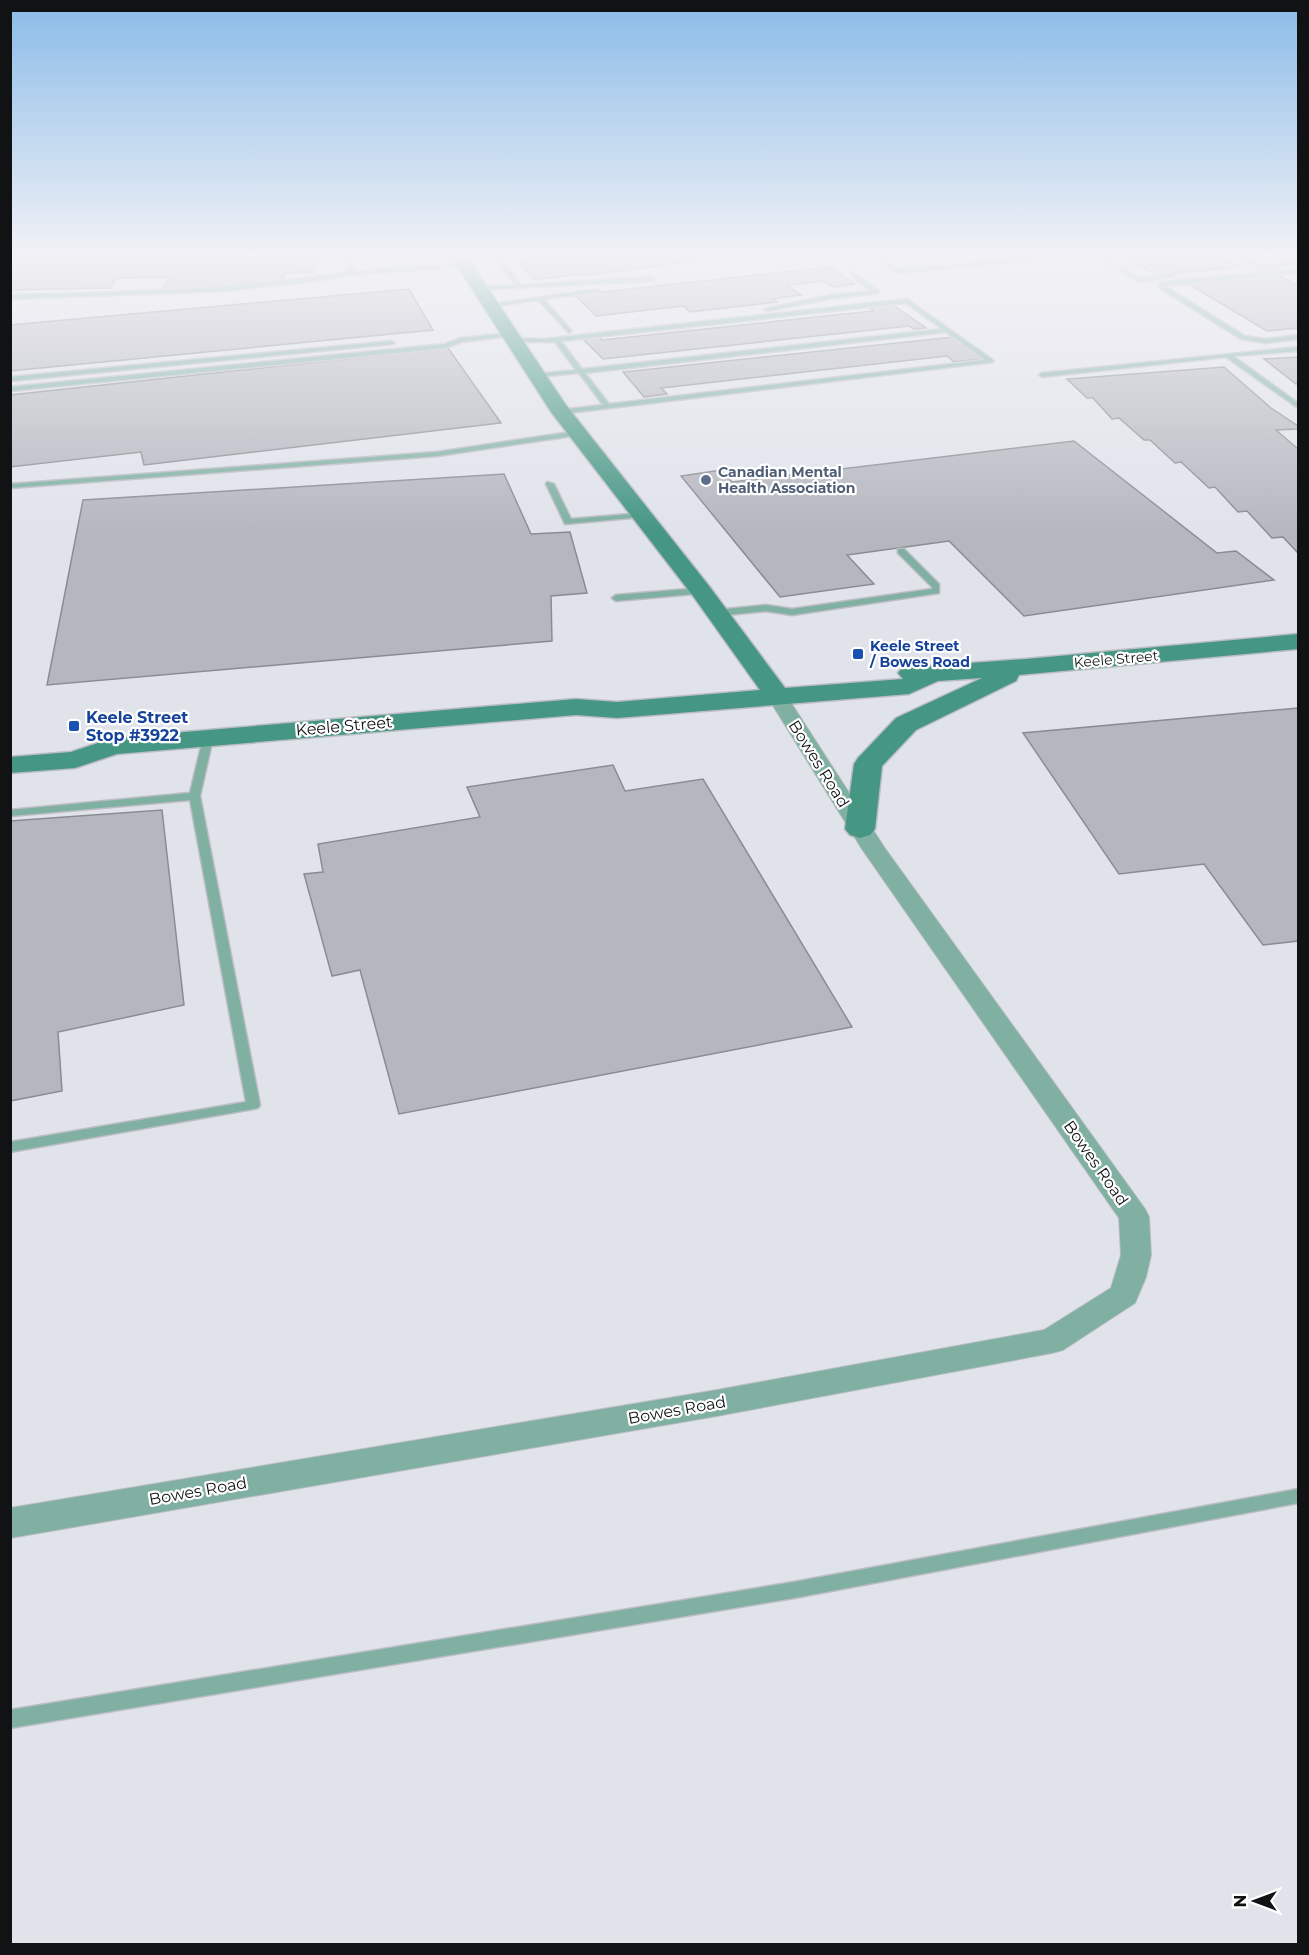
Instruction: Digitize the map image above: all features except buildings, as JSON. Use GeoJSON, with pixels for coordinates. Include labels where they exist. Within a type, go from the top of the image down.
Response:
{"type":"FeatureCollection","features":[{"type":"Feature","properties":{"kind":"main road","name":"Bowes Road"},"geometry":{"type":"LineString","coordinates":[[522,349],[536,376],[561,412],[701,591],[772,689]]}},
{"type":"Feature","properties":{"kind":"main road","name":"Keele Street"},"geometry":{"type":"LineString","coordinates":[[10,765],[75,760],[113,746],[576,707],[617,710],[772,689],[909,686],[933,674],[1299,642]]}},
{"type":"Feature","properties":{"kind":"main road"},"geometry":{"type":"LineString","coordinates":[[860,829],[868,764],[906,723],[1026,667]]}},
{"type":"Feature","properties":{"kind":"main road","name":"Keele Street"},"geometry":{"type":"LineString","coordinates":[[10,746],[86,738],[113,746]]}},
{"type":"Feature","properties":{"kind":"street","name":"Bowes Road"},"geometry":{"type":"LineString","coordinates":[[10,1523],[705,1405],[1052,1341],[1124,1295],[1136,1255],[1134,1218],[860,829],[772,689]]}},
{"type":"Feature","properties":{"kind":"lane"},"geometry":{"type":"LineString","coordinates":[[10,379],[324,349]]}},
{"type":"Feature","properties":{"kind":"lane"},"geometry":{"type":"LineString","coordinates":[[10,389],[413,349]]}},
{"type":"Feature","properties":{"kind":"lane"},"geometry":{"type":"LineString","coordinates":[[564,349],[607,406]]}},
{"type":"Feature","properties":{"kind":"lane"},"geometry":{"type":"LineString","coordinates":[[536,376],[771,349]]}},
{"type":"Feature","properties":{"kind":"lane"},"geometry":{"type":"LineString","coordinates":[[561,412],[991,361],[975,349]]}},
{"type":"Feature","properties":{"kind":"lane"},"geometry":{"type":"LineString","coordinates":[[1042,375],[1296,349]]}},
{"type":"Feature","properties":{"kind":"lane"},"geometry":{"type":"LineString","coordinates":[[1227,355],[1299,406]]}},
{"type":"Feature","properties":{"kind":"lane"},"geometry":{"type":"LineString","coordinates":[[10,486],[437,454],[508,441],[577,433]]}},
{"type":"Feature","properties":{"kind":"lane"},"geometry":{"type":"LineString","coordinates":[[550,484],[568,522],[642,515]]}},
{"type":"Feature","properties":{"kind":"lane"},"geometry":{"type":"LineString","coordinates":[[716,613],[766,608],[792,612],[936,591],[936,586],[901,551]]}},
{"type":"Feature","properties":{"kind":"lane"},"geometry":{"type":"LineString","coordinates":[[616,598],[701,591]]}},
{"type":"Feature","properties":{"kind":"lane"},"geometry":{"type":"LineString","coordinates":[[10,1147],[254,1105],[195,796],[208,738]]}},
{"type":"Feature","properties":{"kind":"lane"},"geometry":{"type":"LineString","coordinates":[[10,813],[195,796]]}},
{"type":"Feature","properties":{"kind":"lane"},"geometry":{"type":"LineString","coordinates":[[10,1719],[794,1590],[1299,1496]]}},
{"type":"Feature","properties":{"kind":"place","name":"Canadian Mental Health Association"},"geometry":{"type":"Point","coordinates":[706,480]}},
{"type":"Feature","properties":{"kind":"place","name":"Keele Street / Bowes Road"},"geometry":{"type":"Point","coordinates":[858,654]}},
{"type":"Feature","properties":{"kind":"place","name":"Keele Street Stop #3922"},"geometry":{"type":"Point","coordinates":[74,726]}}]}
